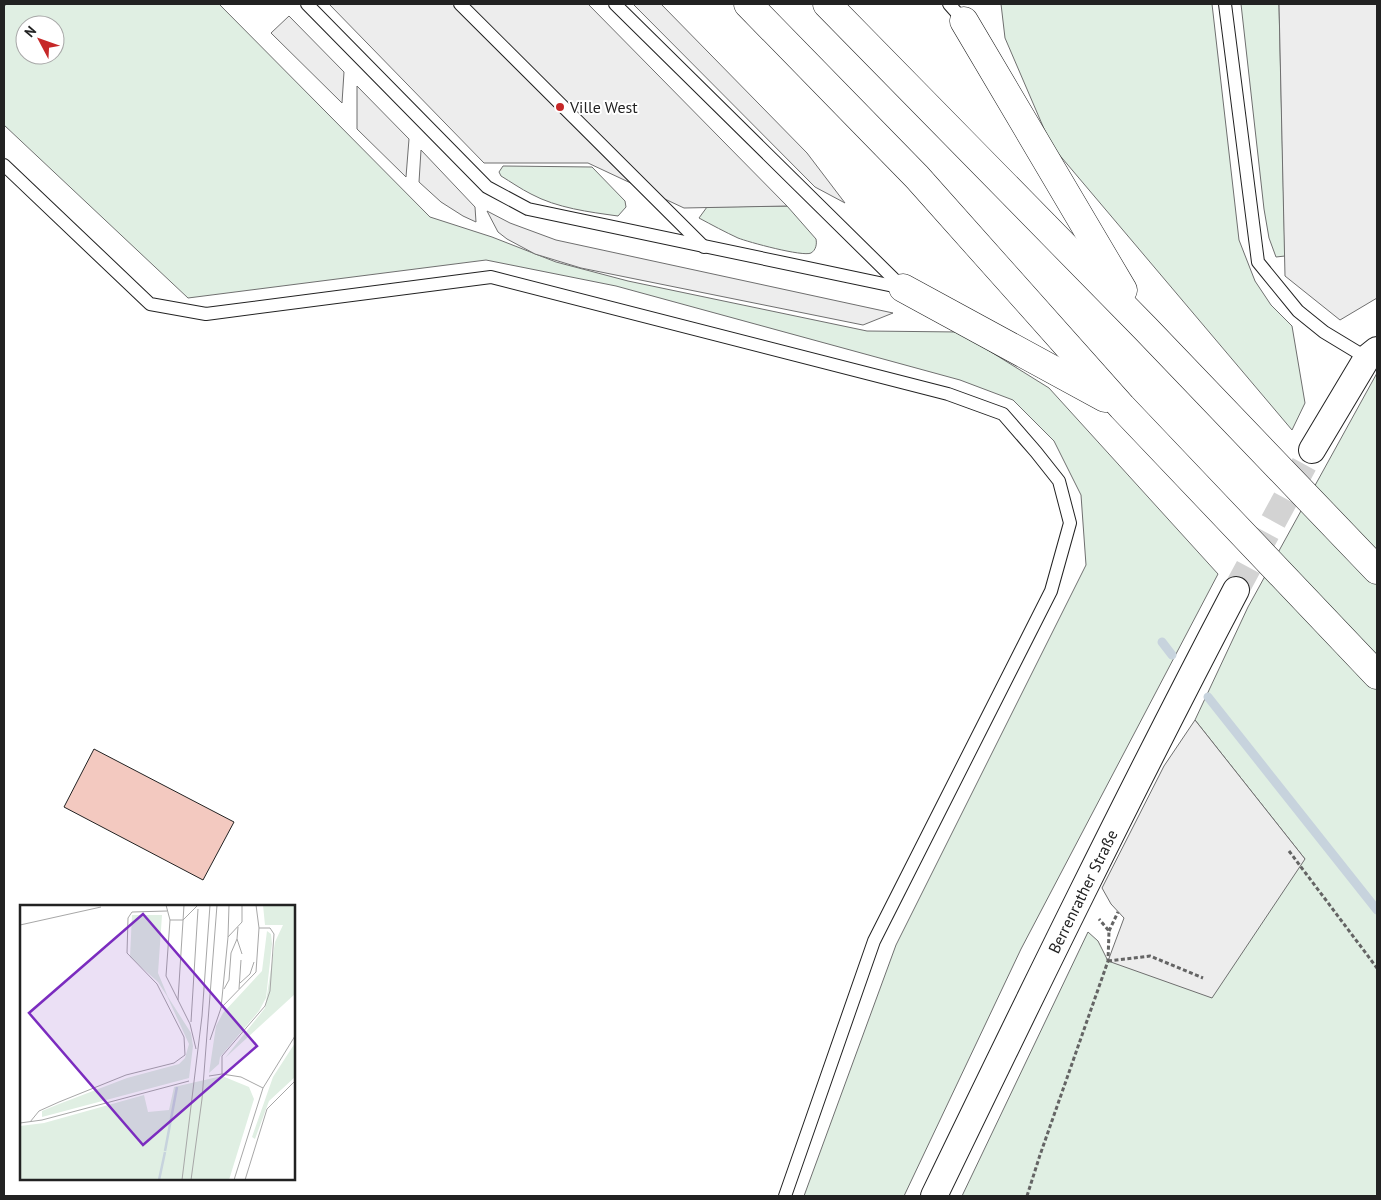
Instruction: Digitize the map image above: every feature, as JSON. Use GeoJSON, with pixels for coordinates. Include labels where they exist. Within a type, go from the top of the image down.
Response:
{"type":"FeatureCollection","features":[{"type":"Feature","properties":{"kind":"highway"},"geometry":{"type":"LineString","coordinates":[[748,4],[917,177],[1122,407],[1377,676]]}},
{"type":"Feature","properties":{"kind":"highway"},"geometry":{"type":"LineString","coordinates":[[828,4],[1145,328],[1377,570]]}},
{"type":"Feature","properties":{"kind":"highway"},"geometry":{"type":"LineString","coordinates":[[959,9],[1145,328]]}},
{"type":"Feature","properties":{"kind":"highway"},"geometry":{"type":"LineString","coordinates":[[902,288],[1122,407]]}},
{"type":"Feature","properties":{"kind":"street"},"geometry":{"type":"LineString","coordinates":[[1312,450],[1372,354]]}},
{"type":"Feature","properties":{"kind":"street","name":"Berrenrather Straße"},"geometry":{"type":"LineString","coordinates":[[934,1196],[1080,895],[1236,590]]}},
{"type":"Feature","properties":{"kind":"lane"},"geometry":{"type":"LineString","coordinates":[[306,4],[487,187],[528,210],[902,288]]}},
{"type":"Feature","properties":{"kind":"lane"},"geometry":{"type":"LineString","coordinates":[[460,4],[704,247]]}},
{"type":"Feature","properties":{"kind":"lane"},"geometry":{"type":"LineString","coordinates":[[615,4],[902,288]]}},
{"type":"Feature","properties":{"kind":"lane"},"geometry":{"type":"LineString","coordinates":[[1225,4],[1258,262],[1298,311],[1324,332],[1372,354]]}},
{"type":"Feature","properties":{"kind":"lane"},"geometry":{"type":"LineString","coordinates":[[4,165],[150,304],[206,314],[491,277],[948,394],[1002,414],[1059,481],[1070,523],[1051,591],[874,940],[785,1196]]}},
{"type":"Feature","properties":{"kind":"path"},"geometry":{"type":"LineString","coordinates":[[1289,850],[1377,968]]}},
{"type":"Feature","properties":{"kind":"path"},"geometry":{"type":"LineString","coordinates":[[1080,895],[1109,931]]}},
{"type":"Feature","properties":{"kind":"path"},"geometry":{"type":"LineString","coordinates":[[1027,1196],[1108,961],[1109,931],[1118,912]]}},
{"type":"Feature","properties":{"kind":"path"},"geometry":{"type":"LineString","coordinates":[[1108,961],[1150,956],[1203,978]]}},
{"type":"Feature","properties":{"kind":"green space"},"geometry":{"type":"Polygon","coordinates":[[[6,4],[219,4],[430,217],[492,237],[556,262],[628,281],[867,331],[959,332],[1049,388],[1218,574],[1021,949],[904,1196],[804,1196],[896,945],[1086,565],[1081,495],[1054,441],[1013,400],[960,380],[616,286],[486,260],[188,298],[4,125],[4,7],[6,4]]]}},
{"type":"Feature","properties":{"kind":"green space"},"geometry":{"type":"Polygon","coordinates":[[[1001,4],[1212,4],[1239,240],[1255,281],[1271,305],[1292,326],[1305,403],[1292,430],[1051,145],[1005,38],[1001,4]]]}},
{"type":"Feature","properties":{"kind":"green space"},"geometry":{"type":"Polygon","coordinates":[[[1241,4],[1279,4],[1285,256],[1276,257],[1269,238],[1264,209],[1241,4]]]}},
{"type":"Feature","properties":{"kind":"green space"},"geometry":{"type":"Polygon","coordinates":[[[503,166],[592,167],[625,201],[626,207],[618,216],[573,209],[551,203],[527,192],[501,176],[499,172],[503,166]]]}},
{"type":"Feature","properties":{"kind":"green space"},"geometry":{"type":"Polygon","coordinates":[[[787,206],[816,239],[816,247],[811,253],[798,253],[763,246],[738,238],[699,218],[707,207],[787,206]]]}},
{"type":"Feature","properties":{"kind":"green space"},"geometry":{"type":"Polygon","coordinates":[[[1377,373],[1377,1196],[962,1196],[1088,932],[1098,941],[1108,961],[1305,859],[1195,720],[1248,607],[1377,373]]]}},
{"type":"Feature","properties":{"kind":"shaded area","name":"Ville West"},"geometry":{"type":"Polygon","coordinates":[[[329,4],[588,4],[787,206],[684,208],[588,163],[484,163],[329,4]]]}},
{"type":"Feature","properties":{"kind":"shaded area"},"geometry":{"type":"Polygon","coordinates":[[[633,4],[661,4],[807,153],[845,203],[815,187],[633,4]]]}},
{"type":"Feature","properties":{"kind":"shaded area"},"geometry":{"type":"Polygon","coordinates":[[[1279,4],[1377,4],[1377,298],[1340,320],[1285,276],[1279,4]]]}},
{"type":"Feature","properties":{"kind":"shaded area"},"geometry":{"type":"Polygon","coordinates":[[[289,16],[344,72],[342,103],[271,33],[289,16]]]}},
{"type":"Feature","properties":{"kind":"shaded area"},"geometry":{"type":"Polygon","coordinates":[[[357,86],[409,139],[406,177],[357,129],[357,86]]]}},
{"type":"Feature","properties":{"kind":"shaded area"},"geometry":{"type":"Polygon","coordinates":[[[421,150],[475,207],[476,222],[441,202],[419,182],[421,150]]]}},
{"type":"Feature","properties":{"kind":"shaded area"},"geometry":{"type":"Polygon","coordinates":[[[487,211],[510,223],[556,240],[893,313],[863,325],[581,268],[535,254],[507,239],[498,232],[487,211]]]}},
{"type":"Feature","properties":{"kind":"shaded area"},"geometry":{"type":"Polygon","coordinates":[[[1195,720],[1305,859],[1212,998],[1108,961],[1124,918],[1111,904],[1102,888],[1164,766],[1195,720]]]}},
{"type":"Feature","properties":{"kind":"building"},"geometry":{"type":"Polygon","coordinates":[[[94,749],[234,822],[203,880],[64,807],[94,749]]]}},
{"type":"Feature","properties":{"kind":"waterway"},"geometry":{"type":"LineString","coordinates":[[1162,642],[1172,655]]}},
{"type":"Feature","properties":{"kind":"waterway"},"geometry":{"type":"LineString","coordinates":[[1208,697],[1377,910]]}},
{"type":"Feature","properties":{"kind":"tunnel"},"geometry":{"type":"LineString","coordinates":[[1236,590],[1312,450]]}},
{"type":"Feature","properties":{"kind":"place","name":"Ville West"},"geometry":{"type":"Point","coordinates":[560,107]}}]}
